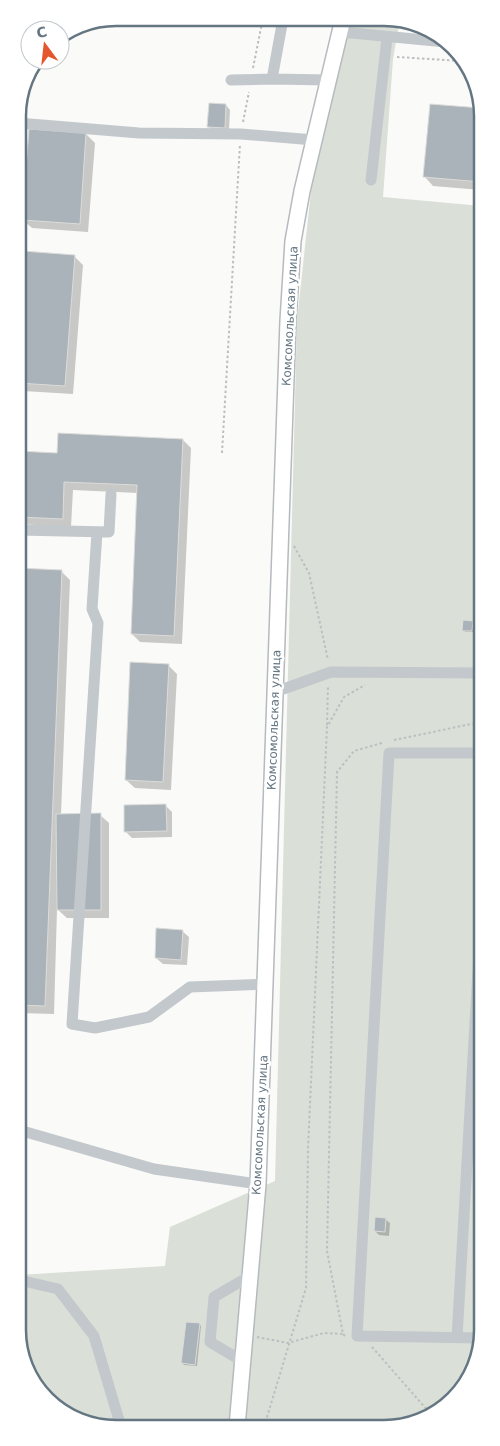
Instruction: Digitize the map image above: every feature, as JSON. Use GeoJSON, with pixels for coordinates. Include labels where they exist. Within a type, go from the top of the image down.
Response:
{"type":"FeatureCollection","features":[{"type":"Feature","properties":{"kind":"main road","name":"Комсомольская улица"},"geometry":{"type":"LineString","coordinates":[[237,1420],[258,1184],[288,321],[293,240],[302,191],[342,26]]}},
{"type":"Feature","properties":{"kind":"lane"},"geometry":{"type":"LineString","coordinates":[[272,79],[282,26]]}},
{"type":"Feature","properties":{"kind":"lane"},"geometry":{"type":"LineString","coordinates":[[345,26],[387,38],[434,41]]}},
{"type":"Feature","properties":{"kind":"lane"},"geometry":{"type":"LineString","coordinates":[[371,180],[387,38]]}},
{"type":"Feature","properties":{"kind":"lane"},"geometry":{"type":"LineString","coordinates":[[231,80],[329,80]]}},
{"type":"Feature","properties":{"kind":"lane"},"geometry":{"type":"LineString","coordinates":[[26,125],[140,134],[241,134],[314,140]]}},
{"type":"Feature","properties":{"kind":"lane"},"geometry":{"type":"LineString","coordinates":[[26,530],[109,532],[111,494]]}},
{"type":"Feature","properties":{"kind":"lane"},"geometry":{"type":"LineString","coordinates":[[97,532],[92,609],[98,623],[72,1024],[95,1028],[149,1017],[190,987],[266,984]]}},
{"type":"Feature","properties":{"kind":"lane"},"geometry":{"type":"LineString","coordinates":[[275,692],[331,672],[474,673]]}},
{"type":"Feature","properties":{"kind":"lane"},"geometry":{"type":"LineString","coordinates":[[474,753],[389,753],[357,1336],[474,1338]]}},
{"type":"Feature","properties":{"kind":"lane"},"geometry":{"type":"LineString","coordinates":[[457,1338],[474,1041]]}},
{"type":"Feature","properties":{"kind":"lane"},"geometry":{"type":"LineString","coordinates":[[26,1132],[154,1169],[258,1184]]}},
{"type":"Feature","properties":{"kind":"lane"},"geometry":{"type":"LineString","coordinates":[[242,1361],[210,1342],[214,1297],[250,1276]]}},
{"type":"Feature","properties":{"kind":"lane"},"geometry":{"type":"LineString","coordinates":[[26,1282],[58,1289],[94,1336],[119,1420]]}},
{"type":"Feature","properties":{"kind":"path"},"geometry":{"type":"LineString","coordinates":[[241,134],[261,26]]}},
{"type":"Feature","properties":{"kind":"path"},"geometry":{"type":"LineString","coordinates":[[384,56],[455,61]]}},
{"type":"Feature","properties":{"kind":"path"},"geometry":{"type":"LineString","coordinates":[[222,452],[240,142],[232,142]]}},
{"type":"Feature","properties":{"kind":"path"},"geometry":{"type":"LineString","coordinates":[[266,1420],[306,1288],[308,1149],[327,727],[327,689],[331,672],[309,573],[292,542]]}},
{"type":"Feature","properties":{"kind":"path"},"geometry":{"type":"LineString","coordinates":[[327,727],[344,697],[369,683]]}},
{"type":"Feature","properties":{"kind":"path"},"geometry":{"type":"LineString","coordinates":[[392,741],[474,723]]}},
{"type":"Feature","properties":{"kind":"path"},"geometry":{"type":"LineString","coordinates":[[245,1335],[288,1343],[324,1333],[343,1334],[327,1250],[337,772],[354,751],[382,743]]}},
{"type":"Feature","properties":{"kind":"path"},"geometry":{"type":"LineString","coordinates":[[372,1347],[427,1409]]}},
{"type":"Feature","properties":{"kind":"shaded area"},"geometry":{"type":"Polygon","coordinates":[[[344,26],[399,27],[393,59],[383,197],[474,205],[474,1336],[472,1348],[462,1375],[443,1398],[419,1413],[402,1418],[384,1420],[116,1420],[98,1418],[76,1411],[66,1405],[52,1394],[35,1370],[26,1336],[26,1275],[165,1266],[170,1227],[275,1181],[297,321],[314,163],[344,26]]]}},
{"type":"Feature","properties":{"kind":"building"},"geometry":{"type":"Polygon","coordinates":[[[209,103],[226,104],[225,128],[207,127],[209,103]]]}},
{"type":"Feature","properties":{"kind":"building"},"geometry":{"type":"Polygon","coordinates":[[[430,104],[474,107],[474,181],[423,177],[430,104]]]}},
{"type":"Feature","properties":{"kind":"building"},"geometry":{"type":"Polygon","coordinates":[[[29,129],[86,133],[80,224],[26,220],[26,168],[29,129]]]}},
{"type":"Feature","properties":{"kind":"building"},"geometry":{"type":"Polygon","coordinates":[[[26,251],[75,255],[65,386],[26,384],[26,251]]]}},
{"type":"Feature","properties":{"kind":"building"},"geometry":{"type":"Polygon","coordinates":[[[58,433],[183,439],[174,636],[131,634],[137,485],[64,482],[63,519],[26,517],[26,451],[57,453],[58,433]]]}},
{"type":"Feature","properties":{"kind":"building"},"geometry":{"type":"Polygon","coordinates":[[[26,568],[62,570],[45,1006],[26,1005],[26,568]]]}},
{"type":"Feature","properties":{"kind":"building"},"geometry":{"type":"Polygon","coordinates":[[[463,620],[473,621],[472,631],[462,631],[463,620]]]}},
{"type":"Feature","properties":{"kind":"building"},"geometry":{"type":"Polygon","coordinates":[[[130,662],[169,664],[163,782],[125,780],[130,662]]]}},
{"type":"Feature","properties":{"kind":"building"},"geometry":{"type":"Polygon","coordinates":[[[166,804],[167,831],[124,832],[124,805],[166,804]]]}},
{"type":"Feature","properties":{"kind":"building"},"geometry":{"type":"Polygon","coordinates":[[[101,813],[101,910],[57,910],[56,814],[101,813]]]}},
{"type":"Feature","properties":{"kind":"building"},"geometry":{"type":"Polygon","coordinates":[[[156,928],[183,930],[181,960],[155,958],[156,928]]]}},
{"type":"Feature","properties":{"kind":"building"},"geometry":{"type":"Polygon","coordinates":[[[375,1217],[386,1218],[385,1232],[374,1231],[375,1217]]]}},
{"type":"Feature","properties":{"kind":"building"},"geometry":{"type":"Polygon","coordinates":[[[186,1322],[200,1323],[195,1365],[181,1363],[186,1322]]]}}]}
